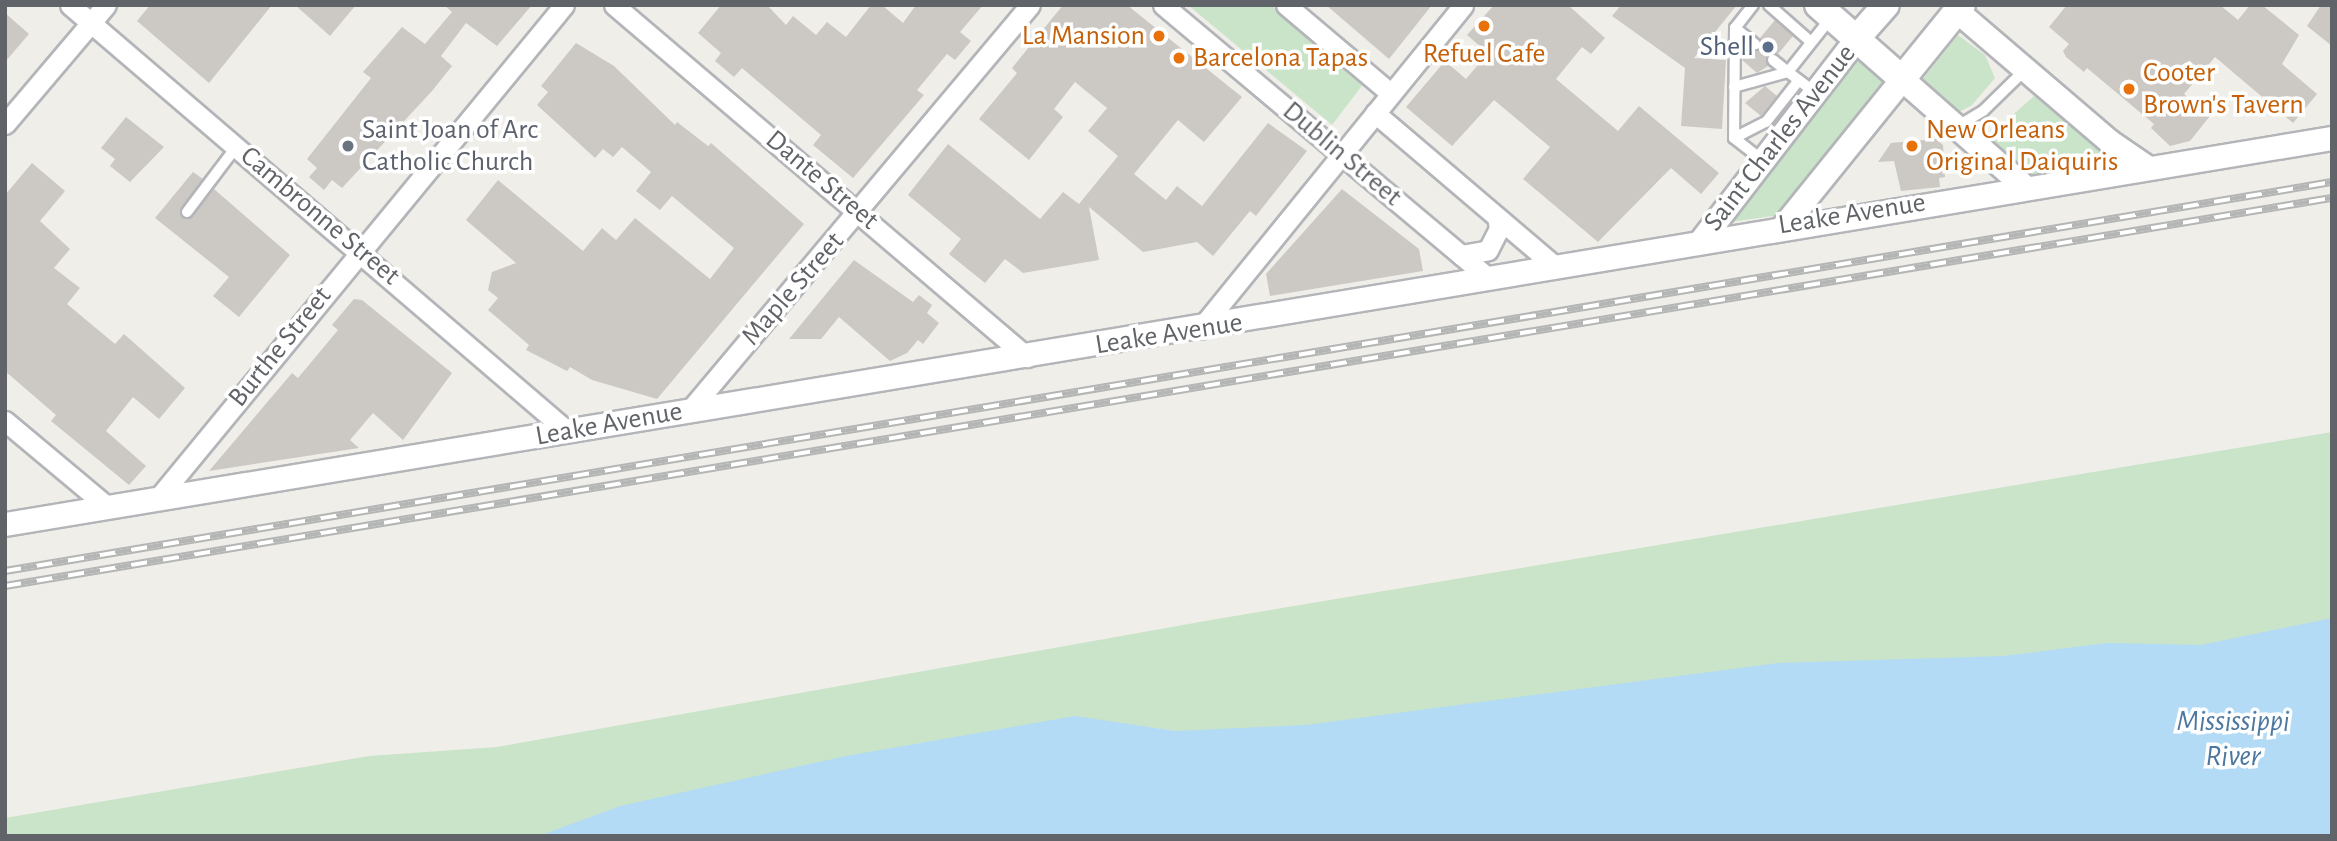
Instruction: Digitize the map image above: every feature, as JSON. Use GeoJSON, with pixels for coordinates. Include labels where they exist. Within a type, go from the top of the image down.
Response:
{"type":"FeatureCollection","features":[{"type":"Feature","properties":{"kind":"main road","name":"Saint Charles Avenue"},"geometry":{"type":"LineString","coordinates":[[1856,39],[1886,5]]}},
{"type":"Feature","properties":{"kind":"main road","name":"Saint Charles Avenue"},"geometry":{"type":"LineString","coordinates":[[1902,79],[1957,7]]}},
{"type":"Feature","properties":{"kind":"main road"},"geometry":{"type":"LineString","coordinates":[[1825,11],[1902,79]]}},
{"type":"Feature","properties":{"kind":"street","name":"Cambronne Street"},"geometry":{"type":"LineString","coordinates":[[70,5],[360,249],[567,431]]}},
{"type":"Feature","properties":{"kind":"street"},"geometry":{"type":"LineString","coordinates":[[5,124],[106,5]]}},
{"type":"Feature","properties":{"kind":"street","name":"Burthe Street"},"geometry":{"type":"LineString","coordinates":[[159,497],[360,249],[564,5]]}},
{"type":"Feature","properties":{"kind":"street","name":"Dante Street"},"geometry":{"type":"LineString","coordinates":[[614,5],[860,211],[1027,357]]}},
{"type":"Feature","properties":{"kind":"street","name":"Maple Street"},"geometry":{"type":"LineString","coordinates":[[688,411],[860,211],[1030,5]]}},
{"type":"Feature","properties":{"kind":"street","name":"Dublin Street"},"geometry":{"type":"LineString","coordinates":[[1163,5],[1488,278]]}},
{"type":"Feature","properties":{"kind":"street"},"geometry":{"type":"LineString","coordinates":[[1286,5],[1390,93]]}},
{"type":"Feature","properties":{"kind":"street"},"geometry":{"type":"LineString","coordinates":[[1200,329],[1463,5]]}},
{"type":"Feature","properties":{"kind":"street"},"geometry":{"type":"LineString","coordinates":[[1957,7],[2024,71],[2147,167]]}},
{"type":"Feature","properties":{"kind":"street","name":"Saint Charles Avenue"},"geometry":{"type":"LineString","coordinates":[[1702,239],[1762,160],[1807,86],[1856,39]]}},
{"type":"Feature","properties":{"kind":"street"},"geometry":{"type":"LineString","coordinates":[[1902,79],[2024,186]]}},
{"type":"Feature","properties":{"kind":"street","name":"Saint Charles Avenue"},"geometry":{"type":"LineString","coordinates":[[1784,226],[1902,79]]}},
{"type":"Feature","properties":{"kind":"street","name":"Dublin Street"},"geometry":{"type":"LineString","coordinates":[[1375,113],[1555,266]]}},
{"type":"Feature","properties":{"kind":"street","name":"Leake Avenue"},"geometry":{"type":"LineString","coordinates":[[5,524],[1200,329],[1702,239],[2332,138]]}},
{"type":"Feature","properties":{"kind":"street"},"geometry":{"type":"LineString","coordinates":[[1461,255],[1488,250],[1499,228],[1497,217]]}},
{"type":"Feature","properties":{"kind":"street"},"geometry":{"type":"LineString","coordinates":[[5,421],[108,506]]}},
{"type":"Feature","properties":{"kind":"lane"},"geometry":{"type":"LineString","coordinates":[[1734,138],[1735,28],[1753,5]]}},
{"type":"Feature","properties":{"kind":"lane"},"geometry":{"type":"LineString","coordinates":[[1769,5],[1811,41]]}},
{"type":"Feature","properties":{"kind":"lane"},"geometry":{"type":"LineString","coordinates":[[1734,87],[1788,72],[1811,41],[1825,11]]}},
{"type":"Feature","properties":{"kind":"lane"},"geometry":{"type":"LineString","coordinates":[[1735,28],[1755,44]]}},
{"type":"Feature","properties":{"kind":"lane"},"geometry":{"type":"LineString","coordinates":[[1734,138],[1766,122],[1807,86],[1773,60]]}},
{"type":"Feature","properties":{"kind":"lane"},"geometry":{"type":"LineString","coordinates":[[1958,126],[1983,111],[2024,71]]}},
{"type":"Feature","properties":{"kind":"lane"},"geometry":{"type":"LineString","coordinates":[[1734,138],[1762,160]]}},
{"type":"Feature","properties":{"kind":"lane"},"geometry":{"type":"LineString","coordinates":[[187,212],[237,146]]}},
{"type":"Feature","properties":{"kind":"green space"},"geometry":{"type":"Polygon","coordinates":[[[1188,5],[1271,5],[1364,83],[1332,125],[1188,5]]]}},
{"type":"Feature","properties":{"kind":"green space"},"geometry":{"type":"Polygon","coordinates":[[[1958,35],[1985,55],[1995,78],[1972,105],[1959,112],[1923,89],[1922,80],[1958,35]]]}},
{"type":"Feature","properties":{"kind":"green space"},"geometry":{"type":"Polygon","coordinates":[[[1854,52],[1891,83],[1788,214],[1730,222],[1854,52]]]}},
{"type":"Feature","properties":{"kind":"green space"},"geometry":{"type":"Polygon","coordinates":[[[2034,96],[2042,99],[2111,157],[2091,167],[2030,176],[1988,137],[2034,96]]]}},
{"type":"Feature","properties":{"kind":"green space"},"geometry":{"type":"Polygon","coordinates":[[[2332,432],[2332,618],[2265,645],[1303,738],[1176,731],[1075,717],[585,836],[5,836],[5,818],[369,756],[497,747],[1211,620],[2332,432]]]}},
{"type":"Feature","properties":{"kind":"water","name":"Mississippi River"},"geometry":{"type":"Polygon","coordinates":[[[2332,618],[2332,836],[539,836],[620,806],[846,756],[1075,716],[1176,731],[1306,725],[1778,663],[2004,656],[2107,643],[2201,645],[2332,618]]]}},
{"type":"Feature","properties":{"kind":"building"},"geometry":{"type":"Polygon","coordinates":[[[150,5],[272,5],[209,83],[137,21],[150,5]]]}},
{"type":"Feature","properties":{"kind":"building"},"geometry":{"type":"Polygon","coordinates":[[[295,5],[356,5],[330,36],[295,5]]]}},
{"type":"Feature","properties":{"kind":"building"},"geometry":{"type":"Polygon","coordinates":[[[444,5],[532,5],[497,46],[466,23],[441,56],[452,66],[432,91],[342,188],[332,180],[324,190],[309,177],[317,168],[307,159],[371,78],[363,72],[402,27],[425,44],[452,12],[444,5]]]}},
{"type":"Feature","properties":{"kind":"building"},"geometry":{"type":"Polygon","coordinates":[[[721,5],[767,5],[786,25],[793,16],[816,35],[827,22],[846,37],[871,5],[882,5],[903,23],[916,5],[983,5],[960,32],[971,41],[955,60],[947,54],[917,90],[924,95],[853,178],[813,145],[821,135],[742,68],[734,77],[715,61],[721,53],[698,33],[721,5]]]}},
{"type":"Feature","properties":{"kind":"building"},"geometry":{"type":"Polygon","coordinates":[[[1063,5],[1127,5],[1242,97],[1204,142],[1178,120],[1134,174],[1166,200],[1177,186],[1202,206],[1268,123],[1307,151],[1256,216],[1250,211],[1213,256],[1197,242],[1143,252],[1089,207],[1099,260],[1023,273],[1005,259],[985,283],[949,254],[961,239],[908,195],[948,144],[1040,219],[1063,192],[1079,204],[1118,156],[1088,131],[1107,108],[1075,82],[1054,109],[1063,117],[1029,160],[979,119],[1017,73],[1012,68],[1063,5]]]}},
{"type":"Feature","properties":{"kind":"building"},"geometry":{"type":"Polygon","coordinates":[[[1326,5],[1432,5],[1389,59],[1326,5]]]}},
{"type":"Feature","properties":{"kind":"building"},"geometry":{"type":"Polygon","coordinates":[[[1494,5],[1568,5],[1605,38],[1591,54],[1582,47],[1556,79],[1618,131],[1639,106],[1719,173],[1701,194],[1671,168],[1598,242],[1523,179],[1550,147],[1494,100],[1452,146],[1406,107],[1445,61],[1466,79],[1488,53],[1467,35],[1494,5]]]}},
{"type":"Feature","properties":{"kind":"building"},"geometry":{"type":"Polygon","coordinates":[[[1621,5],[1737,5],[1694,58],[1726,60],[1722,129],[1681,126],[1685,68],[1612,16],[1621,5]]]}},
{"type":"Feature","properties":{"kind":"building"},"geometry":{"type":"Polygon","coordinates":[[[2067,5],[2220,5],[2238,20],[2250,5],[2262,5],[2299,35],[2282,64],[2317,94],[2293,123],[2215,57],[2184,94],[2210,116],[2190,141],[2170,146],[2151,128],[2154,124],[2087,68],[2084,72],[2066,57],[2063,51],[2069,44],[2049,27],[2067,5]]]}},
{"type":"Feature","properties":{"kind":"building"},"geometry":{"type":"Polygon","coordinates":[[[2321,5],[2332,5],[2332,46],[2307,26],[2321,5]]]}},
{"type":"Feature","properties":{"kind":"building"},"geometry":{"type":"Polygon","coordinates":[[[5,13],[29,34],[5,62],[5,13]]]}},
{"type":"Feature","properties":{"kind":"building"},"geometry":{"type":"Polygon","coordinates":[[[1775,20],[1793,36],[1778,54],[1768,55],[1768,66],[1757,73],[1742,60],[1750,50],[1760,49],[1760,38],[1775,20]]]}},
{"type":"Feature","properties":{"kind":"building"},"geometry":{"type":"Polygon","coordinates":[[[576,43],[614,66],[675,125],[677,122],[708,146],[711,143],[804,224],[657,399],[592,380],[570,367],[567,371],[526,350],[529,345],[488,310],[498,298],[488,290],[492,272],[516,263],[466,220],[498,180],[583,251],[602,228],[616,240],[635,218],[710,279],[734,248],[672,196],[660,210],[636,191],[651,172],[622,147],[613,157],[603,149],[595,158],[537,105],[548,92],[541,86],[576,43]]]}},
{"type":"Feature","properties":{"kind":"building"},"geometry":{"type":"Polygon","coordinates":[[[1765,86],[1777,96],[1761,116],[1745,103],[1765,86]]]}},
{"type":"Feature","properties":{"kind":"building"},"geometry":{"type":"Polygon","coordinates":[[[126,117],[164,147],[130,182],[110,166],[115,159],[101,148],[126,117]]]}},
{"type":"Feature","properties":{"kind":"building"},"geometry":{"type":"Polygon","coordinates":[[[1936,139],[1943,145],[1945,177],[1939,178],[1940,187],[1901,191],[1894,161],[1878,162],[1891,143],[1936,139]]]}},
{"type":"Feature","properties":{"kind":"building"},"geometry":{"type":"Polygon","coordinates":[[[32,163],[65,191],[40,221],[70,249],[54,268],[80,288],[67,304],[115,344],[124,334],[185,388],[159,419],[133,397],[106,431],[146,466],[129,485],[51,421],[56,415],[5,371],[5,195],[32,163]]]}},
{"type":"Feature","properties":{"kind":"building"},"geometry":{"type":"Polygon","coordinates":[[[193,172],[203,179],[181,208],[182,217],[192,217],[214,189],[290,255],[239,317],[213,296],[229,277],[155,218],[193,172]]]}},
{"type":"Feature","properties":{"kind":"building"},"geometry":{"type":"Polygon","coordinates":[[[1342,189],[1419,249],[1423,271],[1270,296],[1266,274],[1342,189]]]}},
{"type":"Feature","properties":{"kind":"building"},"geometry":{"type":"Polygon","coordinates":[[[854,260],[913,302],[919,295],[932,305],[927,313],[939,323],[923,344],[918,340],[907,353],[890,361],[839,317],[821,339],[789,339],[854,260]]]}},
{"type":"Feature","properties":{"kind":"building"},"geometry":{"type":"Polygon","coordinates":[[[354,299],[362,300],[452,373],[403,440],[373,413],[350,440],[359,448],[209,471],[292,373],[298,378],[338,330],[332,325],[354,299]]]}},
{"type":"Feature","properties":{"kind":"railway"},"geometry":{"type":"LineString","coordinates":[[5,571],[2332,182]]}},
{"type":"Feature","properties":{"kind":"railway"},"geometry":{"type":"LineString","coordinates":[[5,586],[2332,198]]}},
{"type":"Feature","properties":{"kind":"place","name":"Refuel Cafe"},"geometry":{"type":"Point","coordinates":[1484,26]}},
{"type":"Feature","properties":{"kind":"place","name":"La Mansion"},"geometry":{"type":"Point","coordinates":[1159,36]}},
{"type":"Feature","properties":{"kind":"place","name":"Shell"},"geometry":{"type":"Point","coordinates":[1768,47]}},
{"type":"Feature","properties":{"kind":"place","name":"Barcelona Tapas"},"geometry":{"type":"Point","coordinates":[1179,58]}},
{"type":"Feature","properties":{"kind":"place","name":"Cooter Brown's Tavern"},"geometry":{"type":"Point","coordinates":[2129,89]}},
{"type":"Feature","properties":{"kind":"place","name":"Saint Joan of Arc Catholic Church"},"geometry":{"type":"Point","coordinates":[348,146]}},
{"type":"Feature","properties":{"kind":"place","name":"New Orleans Original Daiquiris"},"geometry":{"type":"Point","coordinates":[1912,146]}}]}
